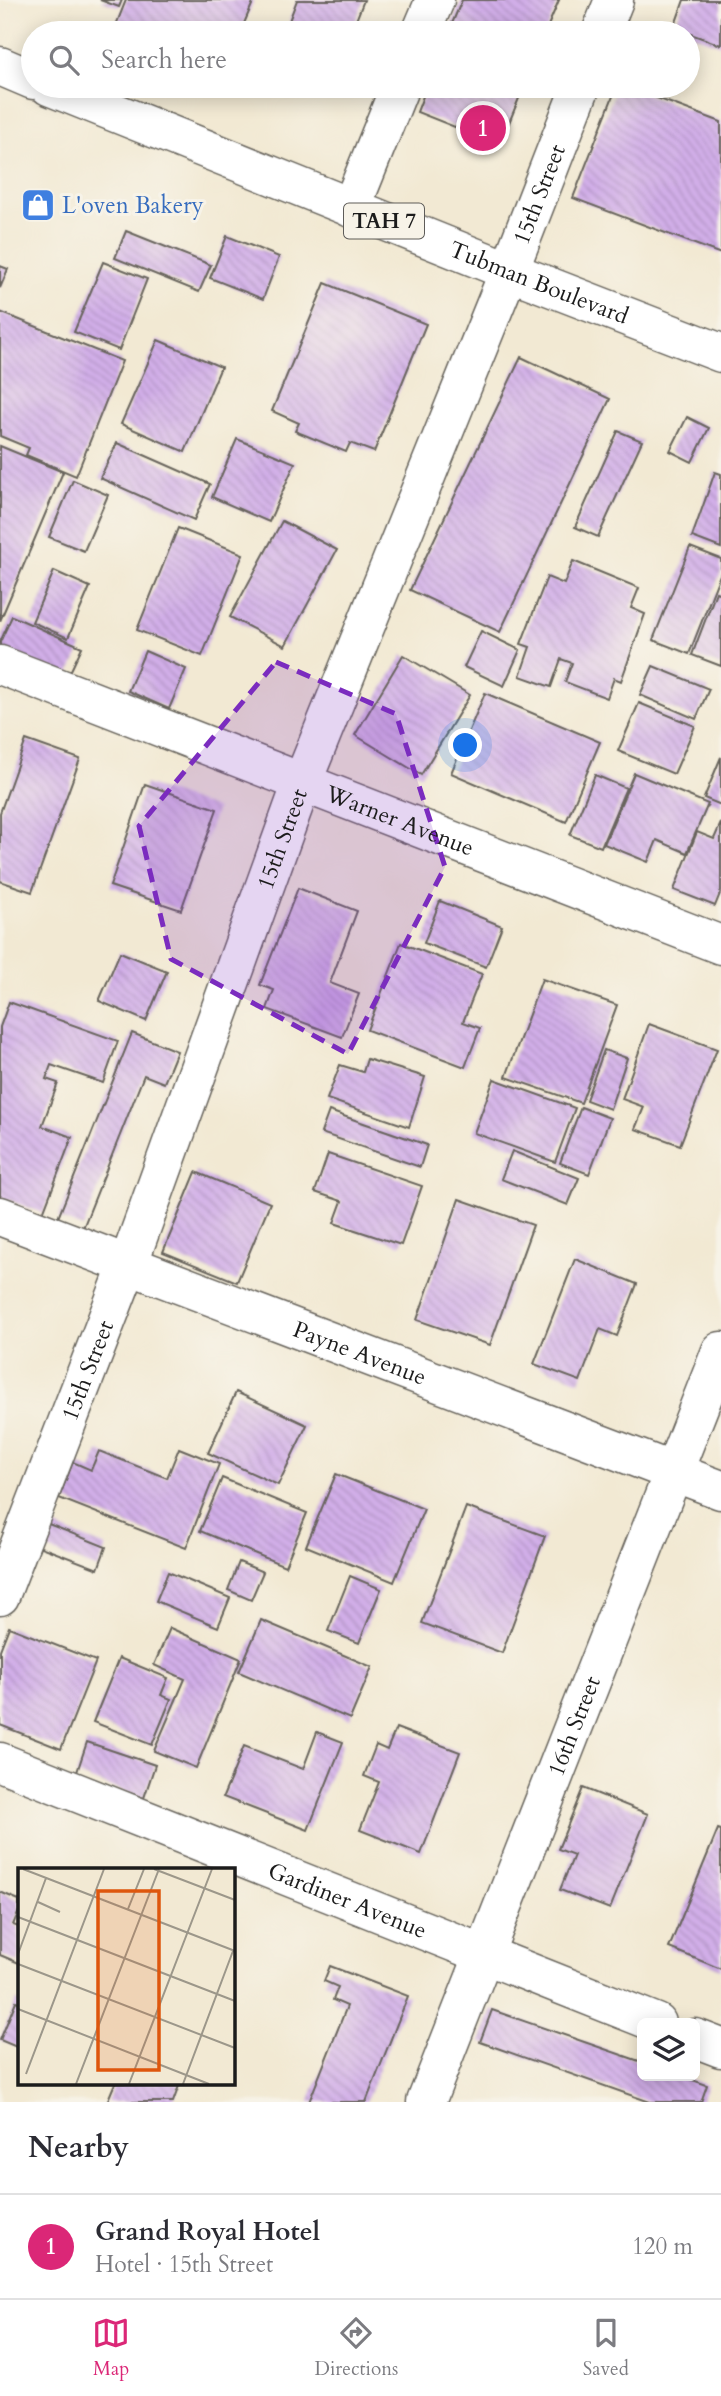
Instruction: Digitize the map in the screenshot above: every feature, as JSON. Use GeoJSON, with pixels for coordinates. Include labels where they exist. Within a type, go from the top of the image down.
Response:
{"type":"FeatureCollection","features":[{"type":"Feature","properties":{"kind":"main road"},"geometry":{"type":"LineString","coordinates":[[426,21],[435,0]]}},
{"type":"Feature","properties":{"kind":"main road"},"geometry":{"type":"LineString","coordinates":[[606,21],[614,0]]}},
{"type":"Feature","properties":{"kind":"main road"},"geometry":{"type":"LineString","coordinates":[[0,66],[21,75]]}},
{"type":"Feature","properties":{"kind":"main road","name":"Tubman Boulevard"},"geometry":{"type":"LineString","coordinates":[[78,98],[721,353]]}},
{"type":"Feature","properties":{"kind":"main road"},"geometry":{"type":"LineString","coordinates":[[351,208],[395,98]]}},
{"type":"Feature","properties":{"kind":"main road","name":"15th Street"},"geometry":{"type":"LineString","coordinates":[[0,1596],[128,1265],[302,783],[576,98]]}},
{"type":"Feature","properties":{"kind":"main road","name":"Warner Avenue"},"geometry":{"type":"LineString","coordinates":[[0,665],[721,945]]}},
{"type":"Feature","properties":{"kind":"main road","name":"Payne Avenue"},"geometry":{"type":"LineString","coordinates":[[0,1216],[721,1490]]}},
{"type":"Feature","properties":{"kind":"main road","name":"16th Street"},"geometry":{"type":"LineString","coordinates":[[426,2102],[721,1351]]}},
{"type":"Feature","properties":{"kind":"main road","name":"Gardiner Avenue"},"geometry":{"type":"LineString","coordinates":[[0,1762],[644,2018]]}},
{"type":"Feature","properties":{"kind":"main road"},"geometry":{"type":"LineString","coordinates":[[700,2040],[721,2048]]}},
{"type":"Feature","properties":{"kind":"highlighted area"},"geometry":{"type":"Polygon","coordinates":[[[276,662],[396,714],[445,867],[348,1054],[171,959],[139,826],[276,662]]]}},
{"type":"Feature","properties":{"kind":"building"},"geometry":{"type":"Polygon","coordinates":[[[100,0],[122,0],[119,7],[100,0]]]}},
{"type":"Feature","properties":{"kind":"building"},"geometry":{"type":"Polygon","coordinates":[[[126,0],[254,0],[245,21],[118,21],[126,0]]]}},
{"type":"Feature","properties":{"kind":"building"},"geometry":{"type":"Polygon","coordinates":[[[297,0],[364,0],[356,21],[289,21],[297,0]]]}},
{"type":"Feature","properties":{"kind":"building"},"geometry":{"type":"Polygon","coordinates":[[[462,0],[559,0],[550,21],[453,21],[462,0]]]}},
{"type":"Feature","properties":{"kind":"building"},"geometry":{"type":"Polygon","coordinates":[[[684,0],[721,0],[721,45],[700,37],[700,21],[676,21],[684,0]]]}},
{"type":"Feature","properties":{"kind":"building"},"geometry":{"type":"Polygon","coordinates":[[[422,98],[519,98],[500,145],[417,112],[422,98]]]}},
{"type":"Feature","properties":{"kind":"building"},"geometry":{"type":"Polygon","coordinates":[[[612,98],[657,98],[721,122],[721,254],[573,198],[612,98]]]}},
{"type":"Feature","properties":{"kind":"building"},"geometry":{"type":"Polygon","coordinates":[[[126,231],[211,265],[199,292],[115,258],[126,231]]]}},
{"type":"Feature","properties":{"kind":"building"},"geometry":{"type":"Polygon","coordinates":[[[227,236],[279,257],[263,299],[210,278],[227,236]]]}},
{"type":"Feature","properties":{"kind":"building"},"geometry":{"type":"Polygon","coordinates":[[[103,262],[147,279],[119,350],[74,332],[103,262]]]}},
{"type":"Feature","properties":{"kind":"building"},"geometry":{"type":"Polygon","coordinates":[[[0,266],[8,269],[0,288],[0,266]]]}},
{"type":"Feature","properties":{"kind":"building"},"geometry":{"type":"Polygon","coordinates":[[[325,283],[426,324],[374,452],[350,443],[346,452],[295,431],[299,423],[272,411],[325,283]]]}},
{"type":"Feature","properties":{"kind":"building"},"geometry":{"type":"Polygon","coordinates":[[[0,312],[122,361],[76,476],[26,455],[29,448],[0,436],[0,312]]]}},
{"type":"Feature","properties":{"kind":"building"},"geometry":{"type":"Polygon","coordinates":[[[158,340],[221,367],[185,452],[121,424],[158,340]]]}},
{"type":"Feature","properties":{"kind":"building"},"geometry":{"type":"Polygon","coordinates":[[[521,357],[610,399],[500,632],[410,590],[521,357]]]}},
{"type":"Feature","properties":{"kind":"building"},"geometry":{"type":"Polygon","coordinates":[[[687,417],[709,428],[692,462],[670,451],[687,417]]]}},
{"type":"Feature","properties":{"kind":"building"},"geometry":{"type":"Polygon","coordinates":[[[618,431],[642,441],[598,537],[575,527],[618,431]]]}},
{"type":"Feature","properties":{"kind":"building"},"geometry":{"type":"Polygon","coordinates":[[[237,439],[295,463],[269,522],[212,497],[237,439]]]}},
{"type":"Feature","properties":{"kind":"building"},"geometry":{"type":"Polygon","coordinates":[[[117,443],[210,484],[194,520],[100,478],[117,443]]]}},
{"type":"Feature","properties":{"kind":"building"},"geometry":{"type":"Polygon","coordinates":[[[0,446],[63,472],[0,621],[0,446]]]}},
{"type":"Feature","properties":{"kind":"building"},"geometry":{"type":"Polygon","coordinates":[[[715,472],[721,474],[721,548],[692,537],[715,472]]]}},
{"type":"Feature","properties":{"kind":"building"},"geometry":{"type":"Polygon","coordinates":[[[73,480],[108,495],[84,551],[49,537],[73,480]]]}},
{"type":"Feature","properties":{"kind":"building"},"geometry":{"type":"Polygon","coordinates":[[[282,521],[337,550],[285,646],[230,617],[282,521]]]}},
{"type":"Feature","properties":{"kind":"building"},"geometry":{"type":"Polygon","coordinates":[[[178,528],[243,554],[202,656],[137,630],[178,528]]]}},
{"type":"Feature","properties":{"kind":"building"},"geometry":{"type":"Polygon","coordinates":[[[690,547],[721,559],[721,572],[689,654],[653,640],[690,547]]]}},
{"type":"Feature","properties":{"kind":"building"},"geometry":{"type":"Polygon","coordinates":[[[573,561],[639,588],[631,608],[645,614],[621,681],[614,678],[607,698],[565,682],[572,663],[561,659],[551,687],[520,676],[530,647],[521,644],[547,577],[564,584],[573,561]]]}},
{"type":"Feature","properties":{"kind":"building"},"geometry":{"type":"Polygon","coordinates":[[[54,571],[90,587],[68,638],[32,622],[54,571]]]}},
{"type":"Feature","properties":{"kind":"building"},"geometry":{"type":"Polygon","coordinates":[[[716,592],[721,594],[721,666],[692,655],[716,592]]]}},
{"type":"Feature","properties":{"kind":"building"},"geometry":{"type":"Polygon","coordinates":[[[12,616],[82,647],[64,685],[0,655],[0,642],[12,616]]]}},
{"type":"Feature","properties":{"kind":"building"},"geometry":{"type":"Polygon","coordinates":[[[481,631],[520,650],[504,686],[464,667],[481,631]]]}},
{"type":"Feature","properties":{"kind":"building"},"geometry":{"type":"Polygon","coordinates":[[[145,651],[186,669],[169,709],[128,691],[145,651]]]}},
{"type":"Feature","properties":{"kind":"building"},"geometry":{"type":"Polygon","coordinates":[[[403,655],[470,695],[421,775],[355,735],[403,655]]]}},
{"type":"Feature","properties":{"kind":"building"},"geometry":{"type":"Polygon","coordinates":[[[653,666],[709,689],[696,719],[640,695],[653,666]]]}},
{"type":"Feature","properties":{"kind":"building"},"geometry":{"type":"Polygon","coordinates":[[[485,693],[600,742],[566,822],[451,773],[485,693]]]}},
{"type":"Feature","properties":{"kind":"building"},"geometry":{"type":"Polygon","coordinates":[[[639,703],[695,726],[674,774],[618,751],[639,703]]]}},
{"type":"Feature","properties":{"kind":"building"},"geometry":{"type":"Polygon","coordinates":[[[26,740],[80,759],[32,892],[0,881],[0,813],[26,740]]]}},
{"type":"Feature","properties":{"kind":"building"},"geometry":{"type":"Polygon","coordinates":[[[721,757],[721,805],[704,798],[721,757]]]}},
{"type":"Feature","properties":{"kind":"building"},"geometry":{"type":"Polygon","coordinates":[[[634,773],[708,804],[687,853],[657,840],[648,862],[604,844],[634,773]]]}},
{"type":"Feature","properties":{"kind":"building"},"geometry":{"type":"Polygon","coordinates":[[[595,775],[626,788],[601,847],[570,835],[595,775]]]}},
{"type":"Feature","properties":{"kind":"building"},"geometry":{"type":"Polygon","coordinates":[[[145,784],[217,809],[181,910],[110,886],[145,784]]]}},
{"type":"Feature","properties":{"kind":"building"},"geometry":{"type":"Polygon","coordinates":[[[721,823],[721,891],[715,906],[674,890],[697,832],[714,839],[721,823]]]}},
{"type":"Feature","properties":{"kind":"building"},"geometry":{"type":"Polygon","coordinates":[[[298,888],[357,911],[330,983],[359,994],[342,1037],[267,1009],[274,990],[260,985],[298,888]]]}},
{"type":"Feature","properties":{"kind":"building"},"geometry":{"type":"Polygon","coordinates":[[[440,901],[502,926],[486,967],[424,943],[440,901]]]}},
{"type":"Feature","properties":{"kind":"building"},"geometry":{"type":"Polygon","coordinates":[[[401,943],[482,974],[463,1022],[480,1028],[465,1067],[367,1030],[401,943]]]}},
{"type":"Feature","properties":{"kind":"building"},"geometry":{"type":"Polygon","coordinates":[[[120,952],[167,971],[146,1021],[99,1001],[120,952]]]}},
{"type":"Feature","properties":{"kind":"building"},"geometry":{"type":"Polygon","coordinates":[[[542,979],[617,1005],[581,1103],[506,1077],[542,979]]]}},
{"type":"Feature","properties":{"kind":"building"},"geometry":{"type":"Polygon","coordinates":[[[9,1002],[118,1041],[103,1083],[51,1065],[46,1079],[58,1083],[42,1126],[72,1137],[43,1213],[0,1197],[0,1027],[9,1002]]]}},
{"type":"Feature","properties":{"kind":"building"},"geometry":{"type":"Polygon","coordinates":[[[649,1024],[717,1049],[680,1145],[635,1129],[644,1107],[622,1099],[649,1024]]]}},
{"type":"Feature","properties":{"kind":"building"},"geometry":{"type":"Polygon","coordinates":[[[132,1033],[177,1051],[164,1083],[144,1075],[83,1228],[58,1218],[132,1033]]]}},
{"type":"Feature","properties":{"kind":"building"},"geometry":{"type":"Polygon","coordinates":[[[604,1050],[627,1058],[610,1109],[586,1100],[604,1050]]]}},
{"type":"Feature","properties":{"kind":"building"},"geometry":{"type":"Polygon","coordinates":[[[367,1059],[425,1077],[409,1127],[327,1099],[340,1065],[363,1072],[367,1059]]]}},
{"type":"Feature","properties":{"kind":"building"},"geometry":{"type":"Polygon","coordinates":[[[494,1079],[575,1108],[555,1162],[474,1133],[494,1079]]]}},
{"type":"Feature","properties":{"kind":"building"},"geometry":{"type":"Polygon","coordinates":[[[581,1107],[610,1118],[589,1174],[560,1163],[581,1107]]]}},
{"type":"Feature","properties":{"kind":"building"},"geometry":{"type":"Polygon","coordinates":[[[329,1111],[427,1145],[420,1167],[321,1133],[329,1111]]]}},
{"type":"Feature","properties":{"kind":"building"},"geometry":{"type":"Polygon","coordinates":[[[512,1151],[579,1178],[568,1205],[501,1179],[512,1151]]]}},
{"type":"Feature","properties":{"kind":"building"},"geometry":{"type":"Polygon","coordinates":[[[328,1154],[422,1186],[401,1245],[334,1223],[342,1201],[315,1192],[328,1154]]]}},
{"type":"Feature","properties":{"kind":"building"},"geometry":{"type":"Polygon","coordinates":[[[196,1172],[270,1203],[237,1282],[163,1252],[196,1172]]]}},
{"type":"Feature","properties":{"kind":"building"},"geometry":{"type":"Polygon","coordinates":[[[459,1199],[533,1225],[490,1345],[417,1320],[459,1199]]]}},
{"type":"Feature","properties":{"kind":"building"},"geometry":{"type":"Polygon","coordinates":[[[575,1259],[637,1284],[617,1336],[600,1329],[580,1381],[534,1364],[575,1259]]]}},
{"type":"Feature","properties":{"kind":"building"},"geometry":{"type":"Polygon","coordinates":[[[236,1392],[307,1425],[278,1485],[208,1453],[236,1392]]]}},
{"type":"Feature","properties":{"kind":"building"},"geometry":{"type":"Polygon","coordinates":[[[179,1448],[219,1464],[186,1548],[59,1498],[73,1462],[91,1470],[99,1451],[167,1478],[179,1448]]]}},
{"type":"Feature","properties":{"kind":"building"},"geometry":{"type":"Polygon","coordinates":[[[336,1474],[424,1509],[394,1582],[306,1546],[336,1474]]]}},
{"type":"Feature","properties":{"kind":"building"},"geometry":{"type":"Polygon","coordinates":[[[222,1478],[307,1513],[285,1566],[200,1531],[222,1478]]]}},
{"type":"Feature","properties":{"kind":"building"},"geometry":{"type":"Polygon","coordinates":[[[466,1507],[545,1536],[502,1653],[422,1623],[466,1507]]]}},
{"type":"Feature","properties":{"kind":"building"},"geometry":{"type":"Polygon","coordinates":[[[46,1523],[106,1547],[98,1569],[38,1546],[46,1523]]]}},
{"type":"Feature","properties":{"kind":"building"},"geometry":{"type":"Polygon","coordinates":[[[239,1562],[263,1572],[251,1600],[228,1590],[239,1562]]]}},
{"type":"Feature","properties":{"kind":"building"},"geometry":{"type":"Polygon","coordinates":[[[168,1572],[230,1598],[218,1627],[156,1601],[168,1572]]]}},
{"type":"Feature","properties":{"kind":"building"},"geometry":{"type":"Polygon","coordinates":[[[350,1576],[381,1589],[359,1643],[328,1631],[350,1576]]]}},
{"type":"Feature","properties":{"kind":"building"},"geometry":{"type":"Polygon","coordinates":[[[261,1620],[372,1667],[350,1719],[239,1672],[261,1620]]]}},
{"type":"Feature","properties":{"kind":"building"},"geometry":{"type":"Polygon","coordinates":[[[9,1627],[96,1661],[61,1749],[0,1725],[0,1650],[9,1627]]]}},
{"type":"Feature","properties":{"kind":"building"},"geometry":{"type":"Polygon","coordinates":[[[170,1628],[241,1659],[196,1768],[154,1751],[185,1679],[154,1665],[170,1628]]]}},
{"type":"Feature","properties":{"kind":"building"},"geometry":{"type":"Polygon","coordinates":[[[119,1658],[168,1678],[161,1695],[171,1699],[152,1745],[93,1722],[119,1658]]]}},
{"type":"Feature","properties":{"kind":"building"},"geometry":{"type":"Polygon","coordinates":[[[396,1728],[460,1752],[421,1854],[360,1830],[379,1782],[364,1776],[376,1745],[387,1750],[396,1728]]]}},
{"type":"Feature","properties":{"kind":"building"},"geometry":{"type":"Polygon","coordinates":[[[317,1732],[343,1742],[308,1830],[223,1797],[244,1746],[303,1769],[317,1732]]]}},
{"type":"Feature","properties":{"kind":"building"},"geometry":{"type":"Polygon","coordinates":[[[87,1742],[155,1765],[144,1798],[76,1775],[87,1742]]]}},
{"type":"Feature","properties":{"kind":"building"},"geometry":{"type":"Polygon","coordinates":[[[583,1788],[648,1814],[610,1909],[560,1890],[574,1855],[558,1849],[583,1788]]]}},
{"type":"Feature","properties":{"kind":"building"},"geometry":{"type":"Polygon","coordinates":[[[718,1829],[721,1830],[721,1969],[669,1948],[718,1829]]]}},
{"type":"Feature","properties":{"kind":"building"},"geometry":{"type":"Polygon","coordinates":[[[0,1892],[18,1900],[18,1913],[13,1925],[18,1927],[18,1963],[0,1955],[0,1892]]]}},
{"type":"Feature","properties":{"kind":"building"},"geometry":{"type":"Polygon","coordinates":[[[330,1966],[408,1996],[366,2102],[309,2102],[347,2006],[333,2000],[338,1987],[324,1981],[330,1966]]]}},
{"type":"Feature","properties":{"kind":"building"},"geometry":{"type":"Polygon","coordinates":[[[16,2001],[18,2002],[18,2048],[0,2040],[16,2001]]]}},
{"type":"Feature","properties":{"kind":"building"},"geometry":{"type":"Polygon","coordinates":[[[492,2010],[637,2060],[637,2081],[695,2081],[707,2085],[701,2102],[650,2102],[480,2042],[492,2010]]]}},
{"type":"Feature","properties":{"kind":"building"},"geometry":{"type":"Polygon","coordinates":[[[115,2084],[180,2084],[173,2102],[107,2102],[115,2084]]]}},
{"type":"Feature","properties":{"kind":"place","name":"Grand Royal Hotel"},"geometry":{"type":"Point","coordinates":[483,128]}},
{"type":"Feature","properties":{"kind":"place","name":"L'oven Bakery"},"geometry":{"type":"Point","coordinates":[38,205]}}]}
